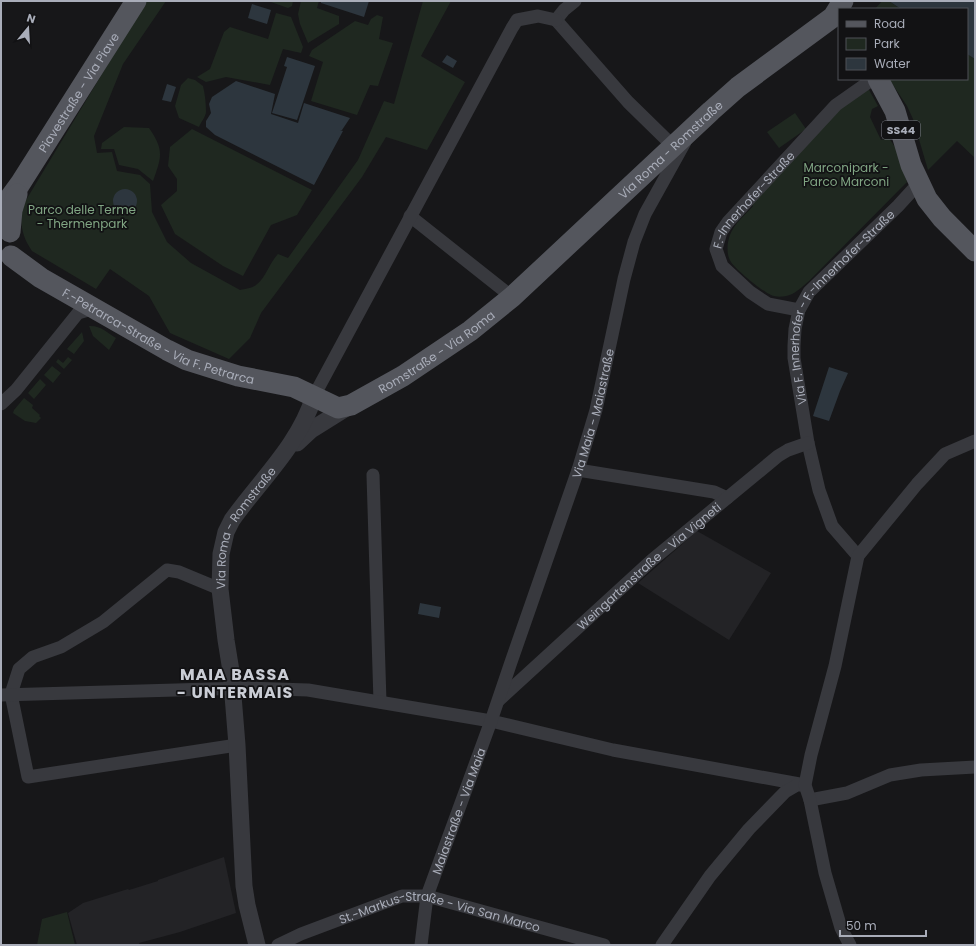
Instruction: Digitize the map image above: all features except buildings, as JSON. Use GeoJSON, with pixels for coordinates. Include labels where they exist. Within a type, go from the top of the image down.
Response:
{"type":"FeatureCollection","features":[{"type":"Feature","properties":{"kind":"main road","name":"Piavestraße - Via Piave"},"geometry":{"type":"LineString","coordinates":[[1,210],[20,184],[136,1]]}},
{"type":"Feature","properties":{"kind":"main road","name":"Via Roma - Romstraße"},"geometry":{"type":"LineString","coordinates":[[515,295],[692,128],[738,87],[838,14]]}},
{"type":"Feature","properties":{"kind":"main road","name":"SS44"},"geometry":{"type":"LineString","coordinates":[[879,80],[895,111],[911,165],[927,198],[942,218],[975,250]]}},
{"type":"Feature","properties":{"kind":"main road","name":"Piavestraße - Via Piave"},"geometry":{"type":"LineString","coordinates":[[6,260],[15,248],[14,240],[5,230],[20,184]]}},
{"type":"Feature","properties":{"kind":"main road","name":"F.-Petrarca-Straße - Via F. Petrarca"},"geometry":{"type":"LineString","coordinates":[[6,260],[95,308],[166,350],[187,360],[238,376],[294,387],[314,396]]}},
{"type":"Feature","properties":{"kind":"main road","name":"Romstraße - Via Roma"},"geometry":{"type":"LineString","coordinates":[[314,396],[338,408],[351,405],[403,376],[464,336],[515,295]]}},
{"type":"Feature","properties":{"kind":"street"},"geometry":{"type":"LineString","coordinates":[[556,20],[564,10],[575,1]]}},
{"type":"Feature","properties":{"kind":"street"},"geometry":{"type":"LineString","coordinates":[[314,396],[517,20],[538,16],[556,20],[628,102],[673,146]]}},
{"type":"Feature","properties":{"kind":"street","name":"F.-Innerhofer-Straße"},"geometry":{"type":"LineString","coordinates":[[798,310],[768,304],[750,292],[722,266],[716,249],[721,232],[728,222],[836,105],[873,80]]}},
{"type":"Feature","properties":{"kind":"street","name":"Via Maia - Maiastraße"},"geometry":{"type":"LineString","coordinates":[[498,701],[578,470],[596,410],[624,279],[634,242],[645,214],[692,128]]}},
{"type":"Feature","properties":{"kind":"street","name":"Via F. Innerhofer - F.-Innerhofer-Straße"},"geometry":{"type":"LineString","coordinates":[[858,556],[832,526],[819,490],[808,443],[794,358],[795,328],[798,310],[809,292],[898,206],[919,183]]}},
{"type":"Feature","properties":{"kind":"street"},"geometry":{"type":"LineString","coordinates":[[410,216],[490,279],[515,295]]}},
{"type":"Feature","properties":{"kind":"street"},"geometry":{"type":"LineString","coordinates":[[1,404],[16,390],[78,314],[95,308]]}},
{"type":"Feature","properties":{"kind":"street","name":"Via Roma - Romstraße"},"geometry":{"type":"LineString","coordinates":[[232,695],[231,671],[220,589],[221,554],[226,532],[237,514],[286,452],[302,426],[314,396]]}},
{"type":"Feature","properties":{"kind":"street","name":"Romstraße - Via Roma"},"geometry":{"type":"LineString","coordinates":[[286,452],[312,430],[351,405]]}},
{"type":"Feature","properties":{"kind":"street"},"geometry":{"type":"LineString","coordinates":[[850,945],[841,928],[825,873],[810,800],[805,785],[811,755],[835,666],[858,556],[917,484],[945,454],[975,441]]}},
{"type":"Feature","properties":{"kind":"street","name":"Weingartenstraße - Via Vigneti"},"geometry":{"type":"LineString","coordinates":[[498,701],[652,560],[778,456],[788,450],[808,443]]}},
{"type":"Feature","properties":{"kind":"street"},"geometry":{"type":"LineString","coordinates":[[578,470],[714,492],[727,498]]}},
{"type":"Feature","properties":{"kind":"street"},"geometry":{"type":"LineString","coordinates":[[373,475],[380,702]]}},
{"type":"Feature","properties":{"kind":"street"},"geometry":{"type":"LineString","coordinates":[[220,589],[179,572],[168,570],[104,622],[61,647],[32,657],[18,669],[6,695],[28,777],[195,752],[228,745],[237,745]]}},
{"type":"Feature","properties":{"kind":"street"},"geometry":{"type":"LineString","coordinates":[[6,695],[232,695],[246,688],[308,690],[492,721],[613,750],[805,785]]}},
{"type":"Feature","properties":{"kind":"street"},"geometry":{"type":"LineString","coordinates":[[232,695],[237,745],[244,886],[257,945]]}},
{"type":"Feature","properties":{"kind":"street","name":"Maiastraße - Via Maia"},"geometry":{"type":"LineString","coordinates":[[421,945],[427,896],[492,721],[498,701]]}},
{"type":"Feature","properties":{"kind":"street"},"geometry":{"type":"LineString","coordinates":[[810,800],[847,793],[890,775],[921,770],[975,767]]}},
{"type":"Feature","properties":{"kind":"street"},"geometry":{"type":"LineString","coordinates":[[662,945],[710,876],[749,829],[785,792],[797,785],[805,785]]}},
{"type":"Feature","properties":{"kind":"street","name":"St.-Markus-Straße - Via San Marco"},"geometry":{"type":"LineString","coordinates":[[278,945],[301,934],[402,896],[427,896],[604,945]]}},
{"type":"Feature","properties":{"kind":"shaded area"},"geometry":{"type":"Polygon","coordinates":[[[697,531],[771,573],[729,640],[638,583],[697,531]]]}},
{"type":"Feature","properties":{"kind":"shaded area"},"geometry":{"type":"Polygon","coordinates":[[[224,857],[236,913],[180,932],[139,943],[140,945],[77,945],[68,913],[83,903],[158,881],[224,857]]]}},
{"type":"Feature","properties":{"kind":"green space","name":"Parco delle Terme - Thermenpark"},"geometry":{"type":"Polygon","coordinates":[[[146,1],[166,1],[123,64],[94,136],[97,153],[112,152],[117,171],[140,175],[150,184],[152,212],[167,242],[191,263],[240,290],[256,285],[278,254],[288,258],[358,160],[384,101],[394,104],[423,1],[451,1],[421,56],[465,82],[427,150],[386,137],[362,177],[261,313],[250,338],[229,359],[170,333],[149,296],[110,269],[96,289],[32,251],[22,229],[21,217],[23,205],[146,1]]]}},
{"type":"Feature","properties":{"kind":"green space"},"geometry":{"type":"Polygon","coordinates":[[[268,1],[293,1],[292,6],[288,8],[268,1]]]}},
{"type":"Feature","properties":{"kind":"green space"},"geometry":{"type":"Polygon","coordinates":[[[301,1],[319,1],[317,8],[339,16],[339,24],[308,43],[300,24],[298,14],[301,1]]]}},
{"type":"Feature","properties":{"kind":"green space"},"geometry":{"type":"Polygon","coordinates":[[[882,1],[889,1],[900,8],[876,8],[882,1]]]}},
{"type":"Feature","properties":{"kind":"green space"},"geometry":{"type":"Polygon","coordinates":[[[276,13],[291,17],[303,47],[301,53],[283,49],[270,85],[226,77],[206,82],[197,77],[210,69],[224,32],[230,27],[268,39],[276,13]]]}},
{"type":"Feature","properties":{"kind":"green space"},"geometry":{"type":"Polygon","coordinates":[[[377,15],[383,17],[379,39],[393,43],[378,86],[370,85],[357,115],[311,101],[323,62],[309,56],[312,50],[355,21],[368,25],[371,19],[377,15]]]}},
{"type":"Feature","properties":{"kind":"green space"},"geometry":{"type":"Polygon","coordinates":[[[968,55],[975,59],[975,158],[957,141],[928,170],[913,119],[907,106],[890,80],[968,80],[968,55]]]}},
{"type":"Feature","properties":{"kind":"green space"},"geometry":{"type":"Polygon","coordinates":[[[188,78],[195,80],[203,86],[204,89],[206,112],[199,127],[179,118],[175,106],[181,85],[188,78]]]}},
{"type":"Feature","properties":{"kind":"green space","name":"Marconipark - Parco Marconi"},"geometry":{"type":"Polygon","coordinates":[[[868,88],[878,106],[872,109],[870,117],[881,140],[889,138],[897,150],[907,182],[801,288],[789,295],[778,297],[771,295],[762,290],[738,270],[729,259],[728,245],[732,231],[737,223],[753,206],[751,204],[837,111],[868,88]]]}},
{"type":"Feature","properties":{"kind":"green space"},"geometry":{"type":"Polygon","coordinates":[[[795,113],[806,129],[779,148],[767,132],[795,113]]]}},
{"type":"Feature","properties":{"kind":"green space"},"geometry":{"type":"Polygon","coordinates":[[[124,127],[149,128],[154,136],[159,148],[160,159],[153,181],[138,169],[119,165],[114,149],[101,149],[102,143],[124,127]]]}},
{"type":"Feature","properties":{"kind":"green space"},"geometry":{"type":"Polygon","coordinates":[[[192,129],[312,190],[297,215],[271,225],[243,276],[223,266],[175,234],[161,205],[177,191],[177,179],[168,166],[170,147],[192,129]]]}},
{"type":"Feature","properties":{"kind":"green space"},"geometry":{"type":"Polygon","coordinates":[[[89,326],[100,328],[116,338],[109,350],[93,336],[89,326]]]}},
{"type":"Feature","properties":{"kind":"green space"},"geometry":{"type":"Polygon","coordinates":[[[82,332],[84,341],[74,354],[67,349],[82,332]]]}},
{"type":"Feature","properties":{"kind":"green space"},"geometry":{"type":"Polygon","coordinates":[[[68,357],[72,360],[64,369],[56,362],[58,359],[63,363],[68,357]]]}},
{"type":"Feature","properties":{"kind":"green space"},"geometry":{"type":"Polygon","coordinates":[[[52,366],[61,373],[53,383],[44,375],[52,366]]]}},
{"type":"Feature","properties":{"kind":"green space"},"geometry":{"type":"Polygon","coordinates":[[[40,379],[46,385],[34,399],[28,393],[40,379]]]}},
{"type":"Feature","properties":{"kind":"green space"},"geometry":{"type":"Polygon","coordinates":[[[24,398],[33,405],[32,408],[40,415],[39,416],[41,418],[36,423],[25,421],[13,413],[24,398]]]}},
{"type":"Feature","properties":{"kind":"green space"},"geometry":{"type":"Polygon","coordinates":[[[67,912],[75,945],[37,945],[42,919],[67,912]]]}},
{"type":"Feature","properties":{"kind":"water"},"geometry":{"type":"Polygon","coordinates":[[[321,1],[369,1],[364,17],[321,3],[321,1]]]}},
{"type":"Feature","properties":{"kind":"water"},"geometry":{"type":"Polygon","coordinates":[[[889,1],[975,1],[975,59],[968,55],[968,8],[900,8],[889,1]]]}},
{"type":"Feature","properties":{"kind":"water"},"geometry":{"type":"Polygon","coordinates":[[[252,4],[271,10],[267,24],[248,18],[252,4]]]}},
{"type":"Feature","properties":{"kind":"water"},"geometry":{"type":"Polygon","coordinates":[[[447,55],[457,61],[453,68],[442,62],[447,55]]]}},
{"type":"Feature","properties":{"kind":"water"},"geometry":{"type":"Polygon","coordinates":[[[287,57],[315,66],[297,120],[272,113],[287,67],[284,66],[287,57]]]}},
{"type":"Feature","properties":{"kind":"water"},"geometry":{"type":"Polygon","coordinates":[[[236,81],[275,94],[271,114],[298,123],[304,103],[350,118],[342,130],[340,130],[343,131],[314,185],[215,135],[206,127],[206,121],[211,113],[209,104],[212,97],[236,81]]]}},
{"type":"Feature","properties":{"kind":"water"},"geometry":{"type":"Polygon","coordinates":[[[167,84],[176,87],[171,102],[162,100],[167,84]]]}},
{"type":"Feature","properties":{"kind":"water"},"geometry":{"type":"Polygon","coordinates":[[[125,189],[134,192],[137,201],[134,210],[125,213],[116,210],[113,201],[116,192],[125,189]]]}},
{"type":"Feature","properties":{"kind":"water"},"geometry":{"type":"Polygon","coordinates":[[[829,367],[848,373],[829,421],[813,416],[829,367]]]}},
{"type":"Feature","properties":{"kind":"water"},"geometry":{"type":"Polygon","coordinates":[[[420,603],[441,607],[439,618],[418,614],[420,603]]]}},
{"type":"Feature","properties":{"kind":"district","name":"MAIA BASSA - UNTERMAIS"},"geometry":{"type":"Point","coordinates":[235,683]}}]}
